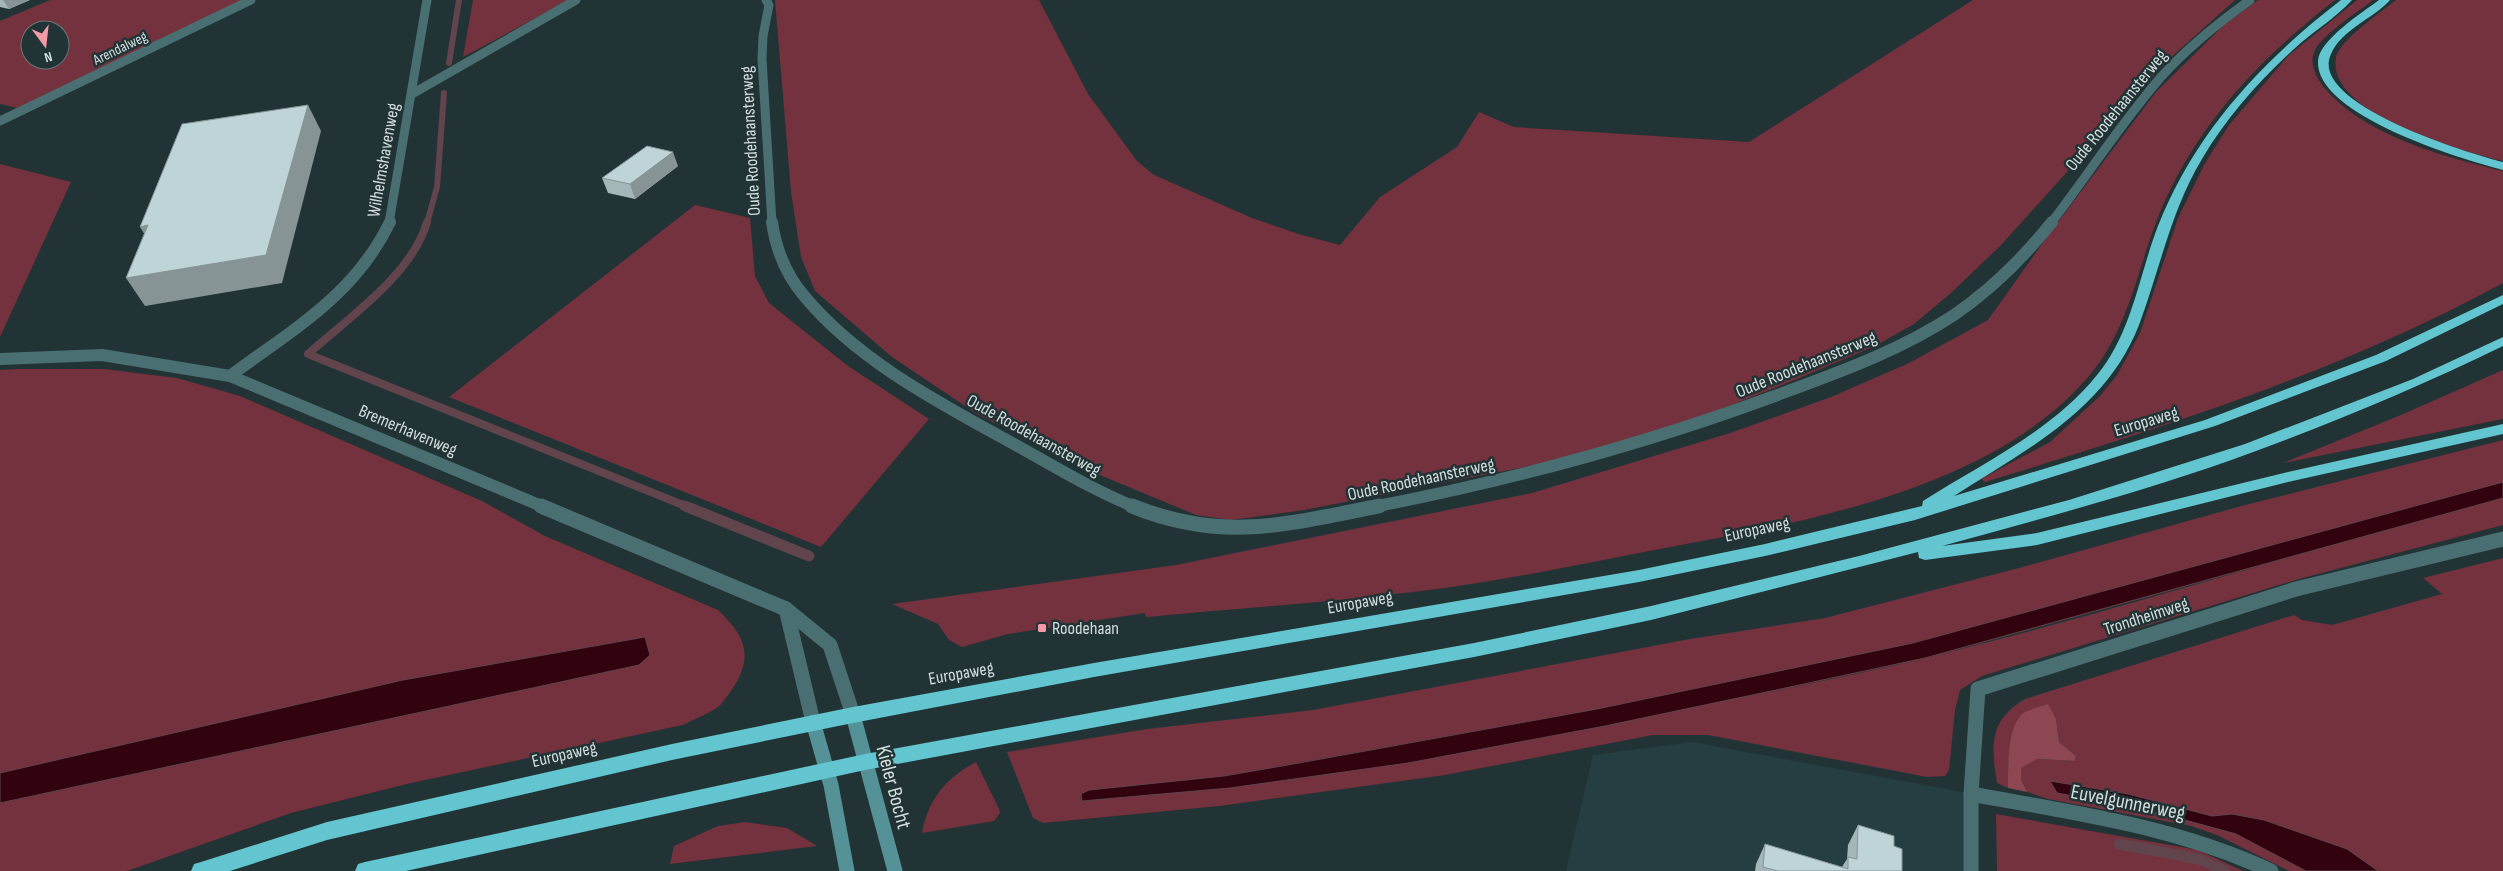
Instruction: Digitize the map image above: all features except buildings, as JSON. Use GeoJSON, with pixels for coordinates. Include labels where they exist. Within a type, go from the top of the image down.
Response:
{"type":"FeatureCollection","features":[{"type":"Feature","properties":{"kind":"highway"},"geometry":{"type":"LineString","coordinates":[[1915,514],[2048,430],[2103,378],[2137,313],[2164,224],[2176,197],[2217,127],[2278,56],[2305,31],[2347,0]]}},
{"type":"Feature","properties":{"kind":"highway"},"geometry":{"type":"LineString","coordinates":[[2385,0],[2336,40],[2329,49],[2323,62],[2328,80],[2346,100],[2378,120],[2415,138],[2503,166]]}},
{"type":"Feature","properties":{"kind":"highway","name":"Europaweg"},"geometry":{"type":"LineString","coordinates":[[202,871],[327,831],[672,752],[813,722],[1103,668],[1639,576],[1766,550],[1915,514],[2210,423],[2381,358],[2503,299]]}},
{"type":"Feature","properties":{"kind":"highway"},"geometry":{"type":"LineString","coordinates":[[365,871],[865,762],[1474,650],[1651,613],[1859,562],[2072,505],[2250,448],[2418,382],[2503,341]]}},
{"type":"Feature","properties":{"kind":"highway"},"geometry":{"type":"LineString","coordinates":[[1859,562],[2037,539],[2288,477],[2503,429]]}},
{"type":"Feature","properties":{"kind":"street","name":"Arendalweg"},"geometry":{"type":"LineString","coordinates":[[0,121],[251,0]]}},
{"type":"Feature","properties":{"kind":"street","name":"Wilhelmshavenweg"},"geometry":{"type":"LineString","coordinates":[[230,376],[336,295],[358,274],[377,249],[390,221],[427,0]]}},
{"type":"Feature","properties":{"kind":"street"},"geometry":{"type":"LineString","coordinates":[[412,94],[576,0]]}},
{"type":"Feature","properties":{"kind":"street","name":"Oude Roodehaansterweg"},"geometry":{"type":"LineString","coordinates":[[766,0],[769,5],[762,44],[773,232],[781,258],[799,290],[845,335],[883,364],[954,410],[1101,492],[1144,511],[1186,524],[1243,529],[1272,527],[1448,492],[1560,466],[1710,420],[1807,384],[1901,345],[1962,309],[2006,274],[2040,235],[2152,88],[2190,48],[2250,0]]}},
{"type":"Feature","properties":{"kind":"street","name":"Bremerhavenweg"},"geometry":{"type":"LineString","coordinates":[[0,358],[102,355],[161,362],[230,376],[786,609],[830,645],[853,714]]}},
{"type":"Feature","properties":{"kind":"street","name":"Trondheimweg"},"geometry":{"type":"LineString","coordinates":[[1972,871],[1971,794],[1978,689],[2296,589],[2503,539]]}},
{"type":"Feature","properties":{"kind":"street"},"geometry":{"type":"LineString","coordinates":[[786,609],[813,722],[827,770],[847,871]]}},
{"type":"Feature","properties":{"kind":"street","name":"Kieler Bocht"},"geometry":{"type":"LineString","coordinates":[[853,714],[895,871]]}},
{"type":"Feature","properties":{"kind":"street","name":"Euvelgunnerweg"},"geometry":{"type":"LineString","coordinates":[[1971,794],[2176,832],[2226,850],[2271,871]]}},
{"type":"Feature","properties":{"kind":"shaded area"},"geometry":{"type":"Polygon","coordinates":[[[50,0],[243,0],[18,108],[0,104],[0,21],[50,0]]]}},
{"type":"Feature","properties":{"kind":"shaded area"},"geometry":{"type":"Polygon","coordinates":[[[473,0],[569,0],[463,57],[473,0]]]}},
{"type":"Feature","properties":{"kind":"shaded area"},"geometry":{"type":"Polygon","coordinates":[[[775,0],[1039,0],[1088,94],[1137,161],[1154,175],[1252,218],[1298,234],[1340,245],[1380,197],[1457,147],[1479,112],[1514,127],[1749,142],[1973,0],[2235,0],[2167,61],[2001,245],[1951,293],[1914,324],[1875,346],[1696,419],[1545,463],[1304,510],[1231,520],[1196,515],[1083,468],[977,414],[892,357],[815,291],[801,257],[791,192],[775,0]]]}},
{"type":"Feature","properties":{"kind":"shaded area"},"geometry":{"type":"Polygon","coordinates":[[[2258,0],[2335,0],[2280,46],[2255,71],[2210,124],[2190,153],[2158,217],[2124,317],[2105,354],[2093,371],[2053,411],[2006,444],[1953,472],[1896,494],[1778,526],[1547,571],[1429,590],[1146,617],[1145,613],[1008,634],[962,647],[949,640],[938,624],[892,604],[1176,565],[1532,493],[1730,433],[1831,397],[1909,363],[1988,320],[2049,234],[2156,92],[2225,24],[2258,0]]]}},
{"type":"Feature","properties":{"kind":"shaded area"},"geometry":{"type":"Polygon","coordinates":[[[2357,0],[2373,0],[2326,36],[2315,50],[2313,64],[2318,78],[2323,86],[2340,103],[2359,118],[2382,131],[2430,151],[2503,171],[2503,283],[2441,315],[2378,344],[2249,396],[2051,462],[1985,482],[1981,479],[2050,442],[2100,396],[2117,375],[2140,333],[2178,218],[2204,165],[2229,125],[2288,56],[2357,0]]]}},
{"type":"Feature","properties":{"kind":"shaded area"},"geometry":{"type":"Polygon","coordinates":[[[2396,0],[2503,0],[2503,161],[2458,149],[2400,127],[2373,113],[2352,96],[2338,77],[2336,57],[2339,50],[2362,27],[2396,0]]]}},
{"type":"Feature","properties":{"kind":"shaded area"},"geometry":{"type":"Polygon","coordinates":[[[0,164],[71,182],[0,337],[0,164]]]}},
{"type":"Feature","properties":{"kind":"shaded area"},"geometry":{"type":"Polygon","coordinates":[[[695,205],[750,218],[755,276],[769,303],[848,366],[929,419],[821,547],[449,397],[695,205]]]}},
{"type":"Feature","properties":{"kind":"shaded area"},"geometry":{"type":"Polygon","coordinates":[[[104,369],[177,378],[240,396],[482,501],[545,536],[718,610],[734,627],[743,644],[745,654],[741,674],[725,700],[718,707],[683,725],[411,783],[291,813],[127,871],[0,871],[0,803],[639,665],[649,655],[644,637],[403,680],[0,773],[0,370],[104,369]]]}},
{"type":"Feature","properties":{"kind":"shaded area"},"geometry":{"type":"Polygon","coordinates":[[[2503,370],[2503,419],[2283,463],[2401,415],[2503,370]]]}},
{"type":"Feature","properties":{"kind":"shaded area"},"geometry":{"type":"Polygon","coordinates":[[[2503,440],[2503,482],[1913,643],[1597,709],[1224,776],[1080,797],[1082,801],[1161,794],[1317,775],[1394,763],[1549,736],[1842,677],[1998,640],[2503,498],[2503,525],[2299,579],[1982,676],[1960,690],[1955,710],[1949,770],[1945,776],[1927,777],[1708,735],[1653,735],[1445,775],[1219,806],[1043,823],[1033,818],[1007,752],[1147,729],[1313,710],[1690,639],[1825,618],[2019,568],[2245,505],[2503,440]]]}},
{"type":"Feature","properties":{"kind":"shaded area"},"geometry":{"type":"Polygon","coordinates":[[[2503,482],[2503,498],[1925,658],[1605,726],[1408,763],[1230,788],[1082,801],[1081,794],[1089,790],[1224,776],[1299,763],[1597,709],[1913,643],[2503,482]]]}},
{"type":"Feature","properties":{"kind":"shaded area"},"geometry":{"type":"Polygon","coordinates":[[[2503,558],[2503,871],[2378,871],[2347,849],[2264,820],[2232,814],[2212,816],[2128,794],[2051,782],[2236,834],[2306,871],[2289,871],[2217,835],[2191,826],[2048,799],[2027,792],[2021,779],[2021,767],[2037,759],[2075,761],[2076,756],[2059,742],[2056,719],[2008,761],[2008,788],[1997,783],[1994,757],[1995,735],[2005,716],[2013,707],[2025,699],[2294,615],[2302,620],[2332,625],[2442,594],[2423,578],[2503,558]]]}},
{"type":"Feature","properties":{"kind":"shaded area"},"geometry":{"type":"Polygon","coordinates":[[[645,637],[650,655],[639,665],[0,803],[0,773],[403,680],[645,637]]]}},
{"type":"Feature","properties":{"kind":"shaded area"},"geometry":{"type":"Polygon","coordinates":[[[2048,704],[2056,719],[2059,742],[2076,756],[2075,761],[2037,759],[2021,768],[2021,779],[2027,792],[2008,788],[2009,749],[2017,720],[2025,712],[2048,704]]]}},
{"type":"Feature","properties":{"kind":"shaded area"},"geometry":{"type":"Polygon","coordinates":[[[1692,742],[1979,795],[1979,871],[1566,871],[1593,755],[1692,742]]]}},
{"type":"Feature","properties":{"kind":"shaded area"},"geometry":{"type":"Polygon","coordinates":[[[976,762],[999,809],[1000,813],[994,821],[922,833],[929,810],[940,791],[956,775],[976,762]]]}},
{"type":"Feature","properties":{"kind":"shaded area"},"geometry":{"type":"Polygon","coordinates":[[[2050,781],[2128,794],[2212,816],[2232,814],[2264,820],[2347,849],[2378,871],[2306,871],[2236,834],[2152,811],[2057,793],[2050,781]]]}},
{"type":"Feature","properties":{"kind":"shaded area"},"geometry":{"type":"Polygon","coordinates":[[[1996,814],[2198,850],[2243,871],[1997,871],[1996,814]]]}},
{"type":"Feature","properties":{"kind":"shaded area"},"geometry":{"type":"Polygon","coordinates":[[[745,822],[787,828],[817,846],[670,864],[674,846],[718,826],[745,822]]]}},
{"type":"Feature","properties":{"kind":"waterway"},"geometry":{"type":"LineString","coordinates":[[449,63],[459,0]]}},
{"type":"Feature","properties":{"kind":"waterway"},"geometry":{"type":"LineString","coordinates":[[427,223],[437,187],[444,93]]}},
{"type":"Feature","properties":{"kind":"waterway"},"geometry":{"type":"LineString","coordinates":[[427,222],[408,260],[393,278],[308,354],[688,507]]}},
{"type":"Feature","properties":{"kind":"waterway"},"geometry":{"type":"LineString","coordinates":[[685,506],[809,556]]}},
{"type":"Feature","properties":{"kind":"waterway"},"geometry":{"type":"LineString","coordinates":[[2119,844],[2199,859],[2225,871]]}},
{"type":"Feature","properties":{"kind":"place","name":"Roodehaan"},"geometry":{"type":"Point","coordinates":[1042,628]}}]}
